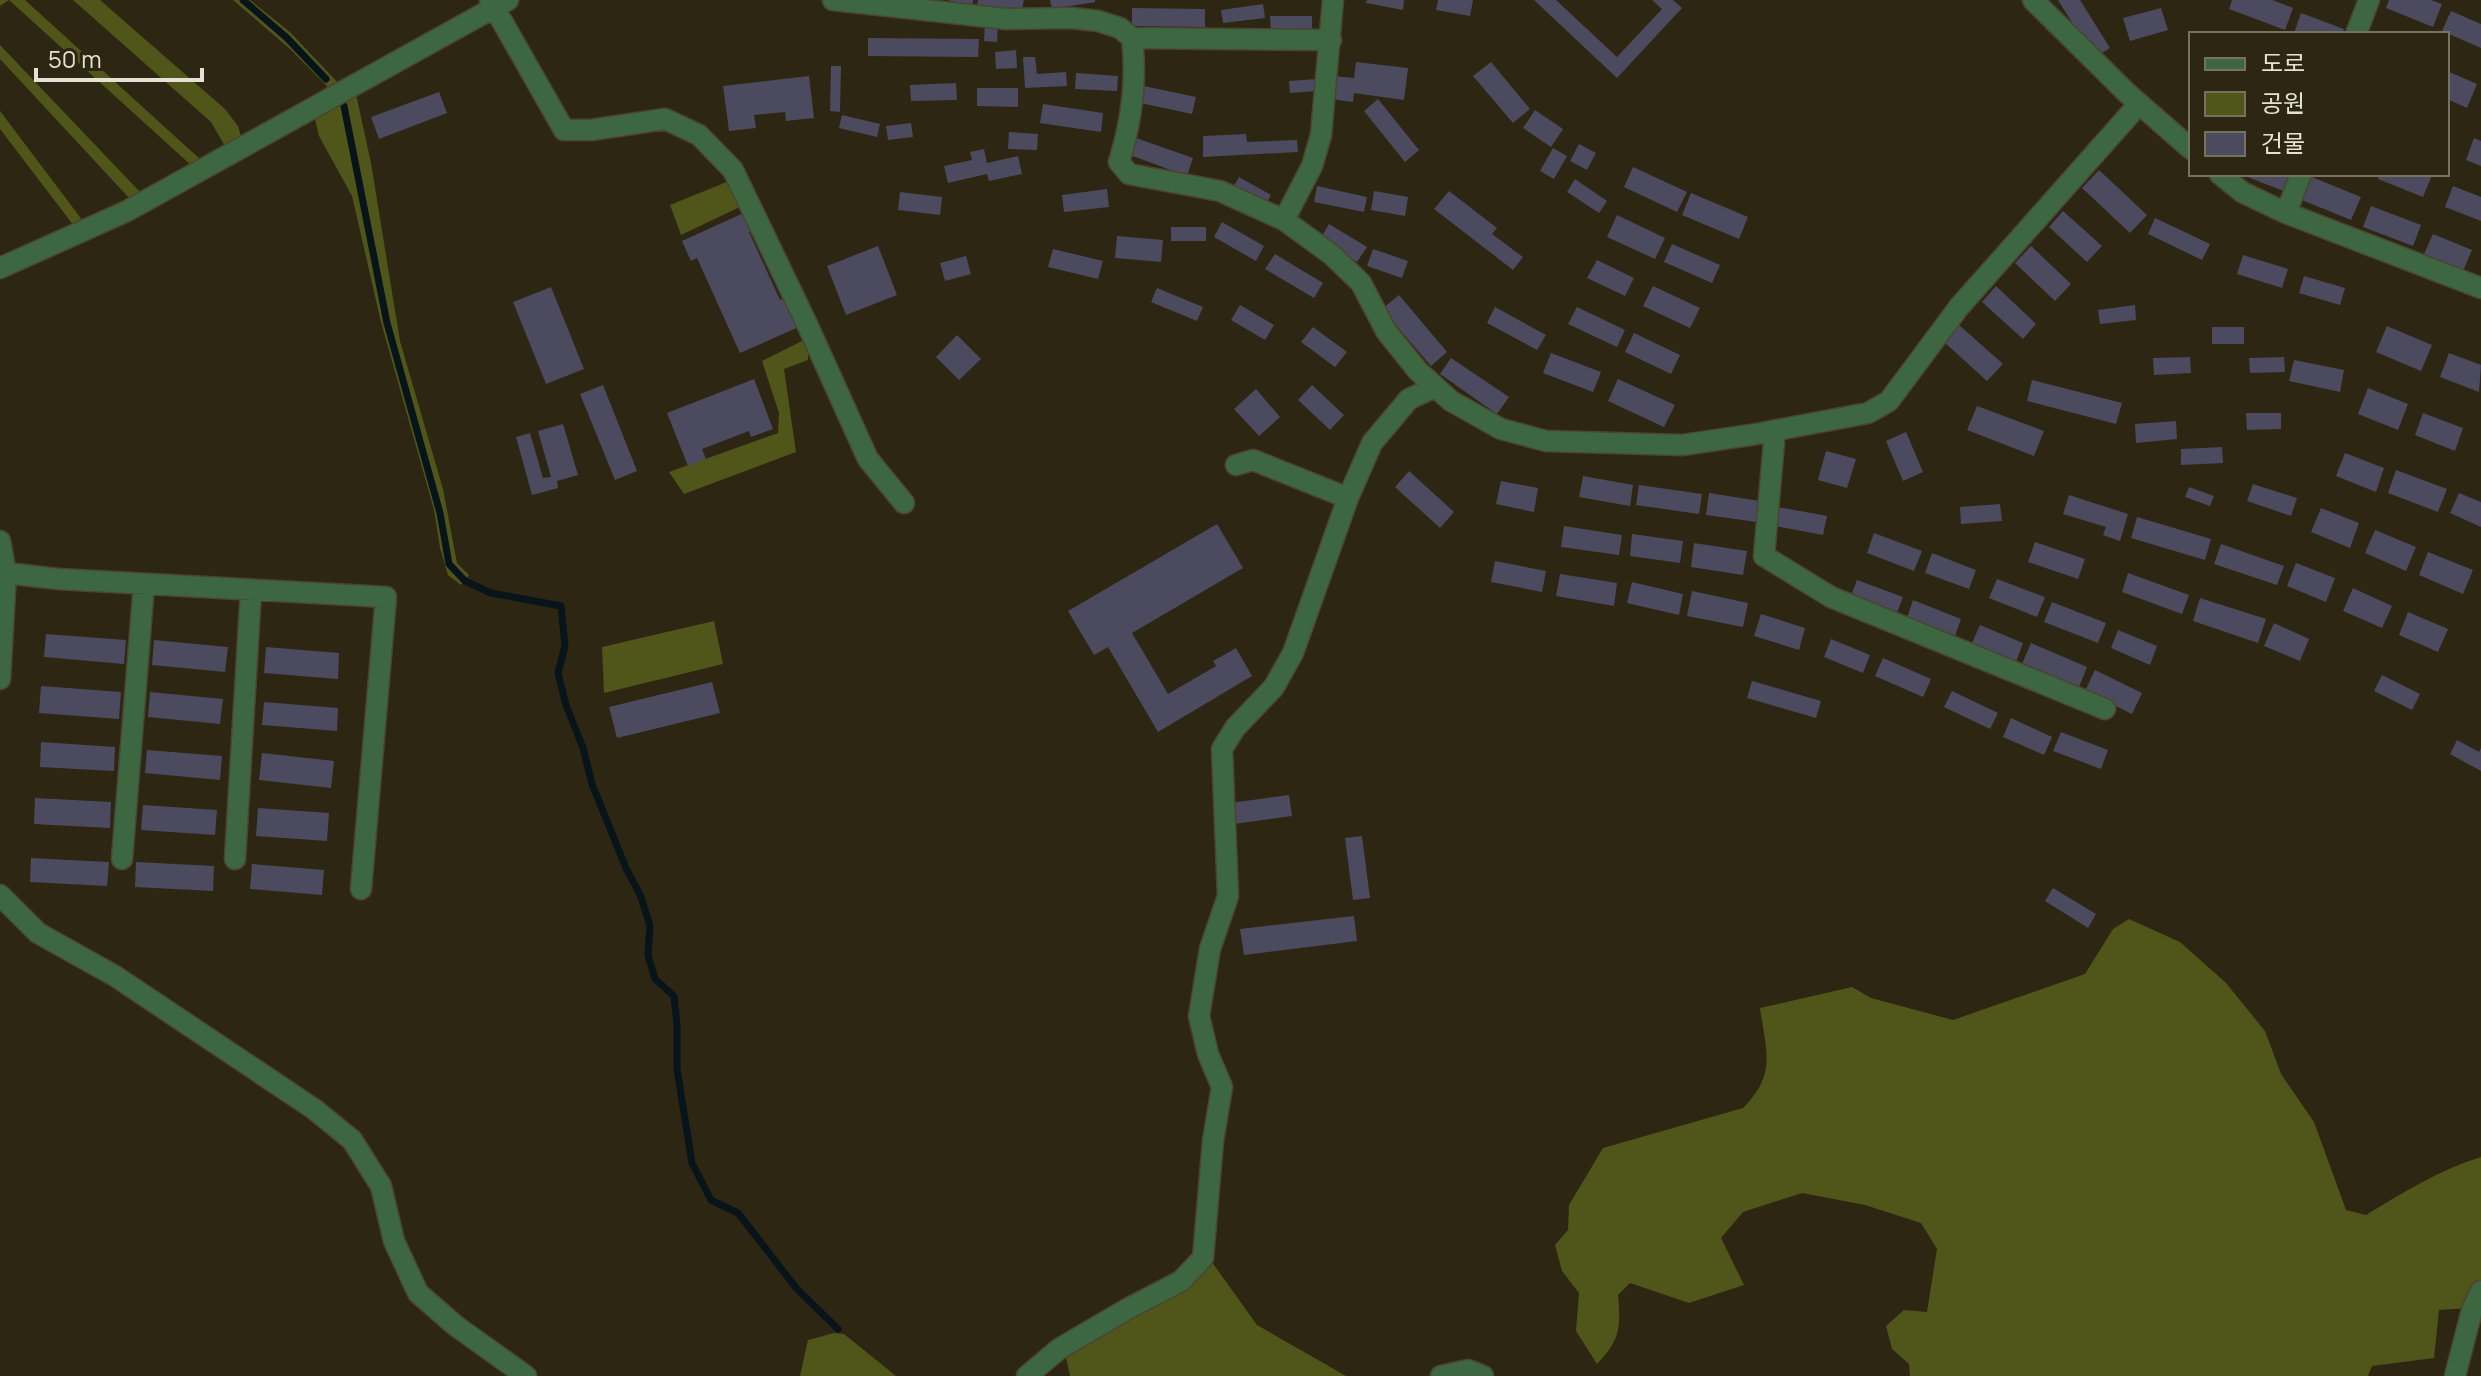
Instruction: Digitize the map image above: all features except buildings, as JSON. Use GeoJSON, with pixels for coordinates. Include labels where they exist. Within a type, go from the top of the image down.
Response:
{"type":"FeatureCollection","features":[{"type":"Feature","properties":{"kind":"street"},"geometry":{"type":"LineString","coordinates":[[833,0],[1007,19],[1072,18],[1098,21],[1120,28],[1132,38],[1331,40]]}},
{"type":"Feature","properties":{"kind":"street"},"geometry":{"type":"LineString","coordinates":[[1284,220],[1312,166],[1321,135],[1333,0]]}},
{"type":"Feature","properties":{"kind":"street"},"geometry":{"type":"LineString","coordinates":[[2033,0],[2139,104],[2189,147]]}},
{"type":"Feature","properties":{"kind":"street"},"geometry":{"type":"LineString","coordinates":[[2357,32],[2369,0]]}},
{"type":"Feature","properties":{"kind":"street"},"geometry":{"type":"LineString","coordinates":[[0,268],[127,211],[498,2],[564,130],[591,130],[665,119],[699,135],[733,170],[868,459],[904,503]]}},
{"type":"Feature","properties":{"kind":"street"},"geometry":{"type":"LineString","coordinates":[[1132,38],[1135,62],[1127,136],[1119,162],[1129,174],[1220,191],[1284,220],[1332,255],[1361,283],[1386,331],[1418,371],[1451,401],[1501,429],[1546,441],[1682,445],[1868,413],[1889,401],[1959,307],[2139,104]]}},
{"type":"Feature","properties":{"kind":"street"},"geometry":{"type":"LineString","coordinates":[[2222,176],[2242,192],[2286,213],[2481,288]]}},
{"type":"Feature","properties":{"kind":"street"},"geometry":{"type":"LineString","coordinates":[[2286,213],[2300,176]]}},
{"type":"Feature","properties":{"kind":"street"},"geometry":{"type":"LineString","coordinates":[[1027,1376],[1059,1349],[1181,1281],[1203,1258],[1213,1141],[1222,1087],[1208,1054],[1199,1016],[1210,949],[1228,896],[1222,749],[1235,728],[1274,687],[1293,653],[1348,498],[1372,443],[1409,399],[1435,387]]}},
{"type":"Feature","properties":{"kind":"street"},"geometry":{"type":"LineString","coordinates":[[1775,431],[1764,556],[1831,597],[2105,709]]}},
{"type":"Feature","properties":{"kind":"street"},"geometry":{"type":"LineString","coordinates":[[1236,465],[1253,460],[1348,498]]}},
{"type":"Feature","properties":{"kind":"street"},"geometry":{"type":"LineString","coordinates":[[0,541],[6,573],[0,679]]}},
{"type":"Feature","properties":{"kind":"street"},"geometry":{"type":"LineString","coordinates":[[6,573],[58,579],[386,597],[361,889]]}},
{"type":"Feature","properties":{"kind":"street"},"geometry":{"type":"LineString","coordinates":[[122,859],[144,584]]}},
{"type":"Feature","properties":{"kind":"street"},"geometry":{"type":"LineString","coordinates":[[235,859],[251,590]]}},
{"type":"Feature","properties":{"kind":"street"},"geometry":{"type":"LineString","coordinates":[[0,895],[38,933],[115,976],[314,1109],[352,1140],[381,1186],[394,1241],[418,1293],[456,1326],[526,1376]]}},
{"type":"Feature","properties":{"kind":"street"},"geometry":{"type":"LineString","coordinates":[[2455,1376],[2472,1310],[2481,1291]]}},
{"type":"Feature","properties":{"kind":"street"},"geometry":{"type":"LineString","coordinates":[[1441,1376],[1468,1370],[1483,1376]]}},
{"type":"Feature","properties":{"kind":"green space"},"geometry":{"type":"Polygon","coordinates":[[[9,0],[25,0],[201,160],[192,166],[9,0]]]}},
{"type":"Feature","properties":{"kind":"green space"},"geometry":{"type":"Polygon","coordinates":[[[73,0],[100,0],[225,109],[238,126],[242,140],[226,148],[211,122],[73,0]]]}},
{"type":"Feature","properties":{"kind":"green space"},"geometry":{"type":"Polygon","coordinates":[[[233,0],[250,0],[290,32],[341,86],[323,92],[327,86],[233,0]]]}},
{"type":"Feature","properties":{"kind":"green space"},"geometry":{"type":"Polygon","coordinates":[[[0,45],[140,192],[130,199],[0,59],[0,45]]]}},
{"type":"Feature","properties":{"kind":"green space"},"geometry":{"type":"Polygon","coordinates":[[[356,94],[371,163],[400,341],[443,489],[457,563],[469,575],[461,585],[448,575],[440,548],[434,510],[381,322],[352,196],[319,136],[314,115],[356,94]]]}},
{"type":"Feature","properties":{"kind":"green space"},"geometry":{"type":"Polygon","coordinates":[[[0,111],[83,221],[74,226],[0,129],[0,111]]]}},
{"type":"Feature","properties":{"kind":"green space"},"geometry":{"type":"Polygon","coordinates":[[[734,179],[744,205],[681,235],[670,205],[734,179]]]}},
{"type":"Feature","properties":{"kind":"green space"},"geometry":{"type":"Polygon","coordinates":[[[808,338],[808,360],[784,369],[796,452],[684,494],[669,472],[778,433],[779,413],[762,361],[808,338]]]}},
{"type":"Feature","properties":{"kind":"green space"},"geometry":{"type":"Polygon","coordinates":[[[714,621],[723,664],[604,693],[602,647],[714,621]]]}},
{"type":"Feature","properties":{"kind":"green space"},"geometry":{"type":"Polygon","coordinates":[[[2129,919],[2180,942],[2226,983],[2265,1031],[2281,1074],[2314,1122],[2346,1210],[2366,1215],[2436,1175],[2481,1157],[2481,1283],[2468,1308],[2439,1310],[2434,1358],[2372,1366],[2368,1376],[1910,1376],[1909,1364],[1892,1349],[1886,1326],[1904,1310],[1927,1312],[1937,1249],[1921,1223],[1865,1205],[1802,1193],[1743,1212],[1721,1238],[1744,1285],[1689,1303],[1630,1283],[1618,1295],[1619,1325],[1615,1340],[1597,1364],[1576,1331],[1579,1293],[1562,1271],[1555,1245],[1568,1230],[1569,1205],[1603,1148],[1743,1108],[1754,1096],[1765,1073],[1766,1050],[1760,1008],[1852,987],[1871,998],[1953,1020],[2085,974],[2113,929],[2129,919]]]}},
{"type":"Feature","properties":{"kind":"green space"},"geometry":{"type":"Polygon","coordinates":[[[1209,1258],[1257,1325],[1346,1376],[1070,1376],[1065,1352],[1209,1258]]]}},
{"type":"Feature","properties":{"kind":"green space"},"geometry":{"type":"Polygon","coordinates":[[[834,1333],[844,1334],[896,1376],[800,1376],[808,1340],[834,1333]]]}},
{"type":"Feature","properties":{"kind":"waterway"},"geometry":{"type":"LineString","coordinates":[[243,0],[287,38],[326,79]]}},
{"type":"Feature","properties":{"kind":"waterway"},"geometry":{"type":"LineString","coordinates":[[344,106],[387,323],[440,513],[449,564],[465,581],[491,593],[561,606],[565,646],[558,673],[566,705],[583,748],[592,784],[641,897],[650,926],[648,955],[655,979],[674,996],[677,1069],[692,1163],[711,1200],[738,1213],[797,1289],[838,1329]]}}]}
